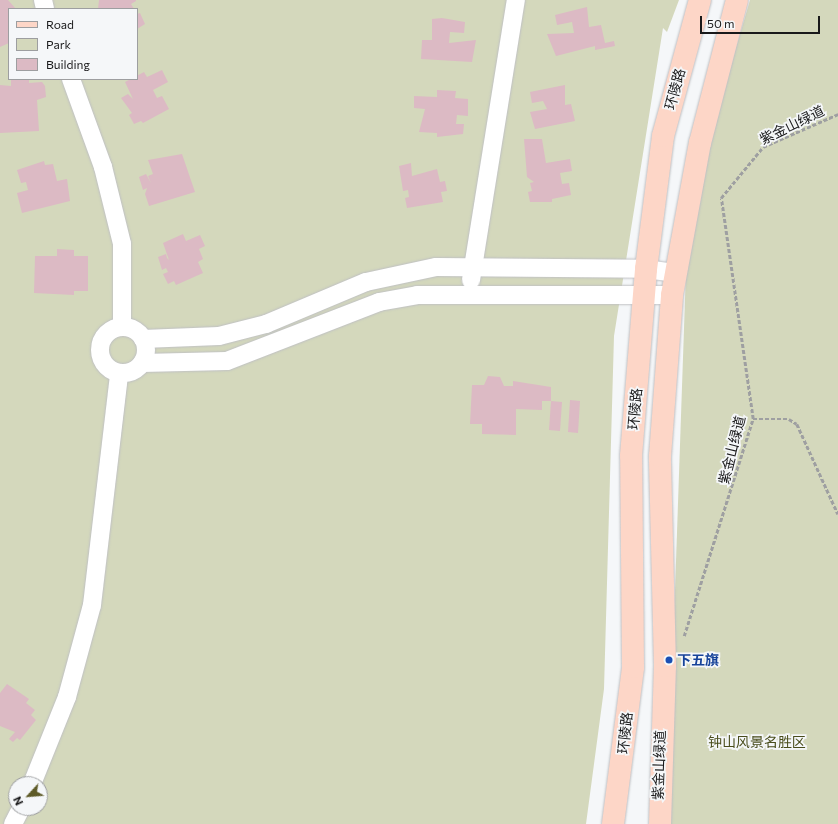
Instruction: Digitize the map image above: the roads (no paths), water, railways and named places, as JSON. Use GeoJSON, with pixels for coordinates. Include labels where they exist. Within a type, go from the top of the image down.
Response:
{"type":"FeatureCollection","features":[{"type":"Feature","properties":{"kind":"main road","name":"环陵路"},"geometry":{"type":"LineString","coordinates":[[613,824],[633,666],[631,456],[646,269],[662,136],[700,0]]}},
{"type":"Feature","properties":{"kind":"main road","name":"环陵路"},"geometry":{"type":"LineString","coordinates":[[660,824],[664,666],[660,456],[672,295],[700,143],[737,0]]}},
{"type":"Feature","properties":{"kind":"street"},"geometry":{"type":"LineString","coordinates":[[469,292],[516,0]]}},
{"type":"Feature","properties":{"kind":"street"},"geometry":{"type":"LineString","coordinates":[[70,80],[103,167],[122,244],[122,327]]}},
{"type":"Feature","properties":{"kind":"street"},"geometry":{"type":"LineString","coordinates":[[143,339],[219,336],[266,324],[366,282],[436,267],[646,269],[676,273]]}},
{"type":"Feature","properties":{"kind":"street"},"geometry":{"type":"LineString","coordinates":[[142,363],[227,361],[379,302],[469,292],[644,293],[672,295]]}},
{"type":"Feature","properties":{"kind":"street"},"geometry":{"type":"LineString","coordinates":[[122,327],[137,332],[143,339],[146,352],[142,363],[134,371],[119,374],[105,366],[99,352],[103,337],[122,327]]}},
{"type":"Feature","properties":{"kind":"street"},"geometry":{"type":"LineString","coordinates":[[35,776],[67,697],[92,605],[119,374]]}},
{"type":"Feature","properties":{"kind":"place","name":"下五旗"},"geometry":{"type":"Point","coordinates":[669,660]}},
{"type":"Feature","properties":{"kind":"park label","name":"钟山风景名胜区"},"geometry":{"type":"Point","coordinates":[757,742]}}]}
